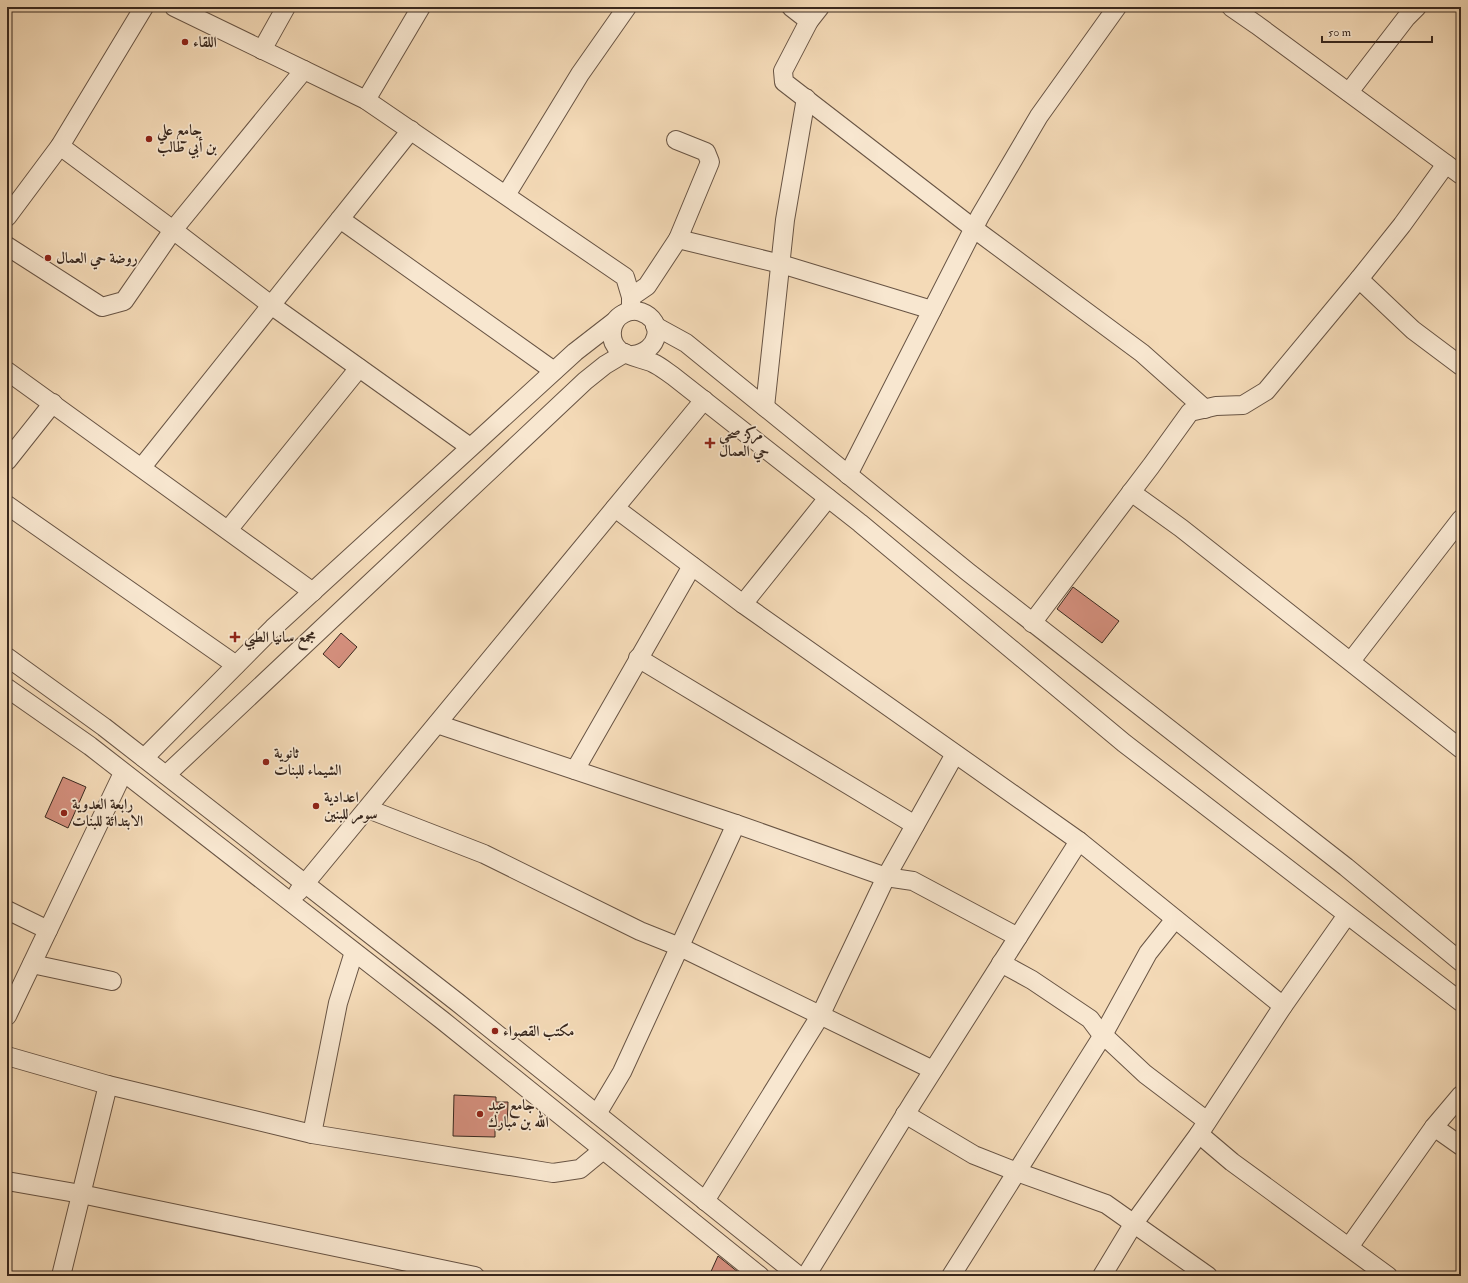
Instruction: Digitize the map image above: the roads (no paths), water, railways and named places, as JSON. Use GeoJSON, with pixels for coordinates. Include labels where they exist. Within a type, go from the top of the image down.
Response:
{"type":"FeatureCollection","features":[{"type":"Feature","properties":{"kind":"street"},"geometry":{"type":"LineString","coordinates":[[7,217],[60,146],[144,7]]}},
{"type":"Feature","properties":{"kind":"street"},"geometry":{"type":"LineString","coordinates":[[166,775],[585,381],[605,365],[629,354],[640,354],[646,352],[652,347],[656,333],[652,320],[631,304],[625,277],[366,100],[174,7]]}},
{"type":"Feature","properties":{"kind":"street"},"geometry":{"type":"LineString","coordinates":[[262,50],[286,7]]}},
{"type":"Feature","properties":{"kind":"street"},"geometry":{"type":"LineString","coordinates":[[366,100],[421,7]]}},
{"type":"Feature","properties":{"kind":"street"},"geometry":{"type":"LineString","coordinates":[[506,195],[580,74],[627,7]]}},
{"type":"Feature","properties":{"kind":"street"},"geometry":{"type":"LineString","coordinates":[[791,7],[814,14],[783,71],[784,82],[973,228],[1142,353],[1205,409]]}},
{"type":"Feature","properties":{"kind":"street"},"geometry":{"type":"LineString","coordinates":[[848,475],[973,228],[1039,116],[1117,7]]}},
{"type":"Feature","properties":{"kind":"street"},"geometry":{"type":"LineString","coordinates":[[1231,7],[1461,175]]}},
{"type":"Feature","properties":{"kind":"street"},"geometry":{"type":"LineString","coordinates":[[1349,92],[1406,18],[1417,7]]}},
{"type":"Feature","properties":{"kind":"street"},"geometry":{"type":"LineString","coordinates":[[7,246],[102,307],[124,301],[173,230],[304,70]]}},
{"type":"Feature","properties":{"kind":"street"},"geometry":{"type":"LineString","coordinates":[[765,407],[785,220],[806,98]]}},
{"type":"Feature","properties":{"kind":"street"},"geometry":{"type":"LineString","coordinates":[[142,467],[410,130]]}},
{"type":"Feature","properties":{"kind":"street"},"geometry":{"type":"LineString","coordinates":[[676,140],[706,152],[710,162],[678,239],[647,286],[624,313],[619,316],[612,328],[614,343],[619,350],[655,363],[704,400],[860,522],[1124,743],[1461,1002]]}},
{"type":"Feature","properties":{"kind":"street"},"geometry":{"type":"LineString","coordinates":[[60,146],[271,305],[470,448]]}},
{"type":"Feature","properties":{"kind":"street"},"geometry":{"type":"LineString","coordinates":[[1032,623],[1190,412],[1216,406],[1243,405],[1266,391],[1402,225],[1446,164]]}},
{"type":"Feature","properties":{"kind":"street"},"geometry":{"type":"LineString","coordinates":[[340,219],[554,371]]}},
{"type":"Feature","properties":{"kind":"street"},"geometry":{"type":"LineString","coordinates":[[678,239],[780,264],[932,310]]}},
{"type":"Feature","properties":{"kind":"street"},"geometry":{"type":"LineString","coordinates":[[1359,279],[1413,330],[1461,366]]}},
{"type":"Feature","properties":{"kind":"street"},"geometry":{"type":"LineString","coordinates":[[144,758],[274,628],[574,352],[615,322]]}},
{"type":"Feature","properties":{"kind":"street"},"geometry":{"type":"LineString","coordinates":[[655,326],[686,343],[1032,623],[1340,862],[1461,962]]}},
{"type":"Feature","properties":{"kind":"street"},"geometry":{"type":"LineString","coordinates":[[228,530],[359,368]]}},
{"type":"Feature","properties":{"kind":"street"},"geometry":{"type":"LineString","coordinates":[[7,371],[54,403],[313,592]]}},
{"type":"Feature","properties":{"kind":"street"},"geometry":{"type":"LineString","coordinates":[[290,902],[704,400]]}},
{"type":"Feature","properties":{"kind":"street"},"geometry":{"type":"LineString","coordinates":[[7,461],[54,403]]}},
{"type":"Feature","properties":{"kind":"street"},"geometry":{"type":"LineString","coordinates":[[1131,492],[1181,528],[1461,749]]}},
{"type":"Feature","properties":{"kind":"street"},"geometry":{"type":"LineString","coordinates":[[743,604],[828,498]]}},
{"type":"Feature","properties":{"kind":"street"},"geometry":{"type":"LineString","coordinates":[[7,505],[236,666]]}},
{"type":"Feature","properties":{"kind":"street"},"geometry":{"type":"LineString","coordinates":[[615,508],[743,604],[1079,841],[1283,1006]]}},
{"type":"Feature","properties":{"kind":"street"},"geometry":{"type":"LineString","coordinates":[[1351,661],[1454,542],[1461,519]]}},
{"type":"Feature","properties":{"kind":"street"},"geometry":{"type":"LineString","coordinates":[[575,770],[692,566]]}},
{"type":"Feature","properties":{"kind":"street"},"geometry":{"type":"LineString","coordinates":[[7,657],[104,727],[457,1002],[799,1276]]}},
{"type":"Feature","properties":{"kind":"street"},"geometry":{"type":"LineString","coordinates":[[638,658],[915,825]]}},
{"type":"Feature","properties":{"kind":"street"},"geometry":{"type":"LineString","coordinates":[[7,688],[90,746],[448,1025],[760,1276]]}},
{"type":"Feature","properties":{"kind":"street"},"geometry":{"type":"LineString","coordinates":[[437,724],[736,824],[886,877],[914,881],[1018,937]]}},
{"type":"Feature","properties":{"kind":"street"},"geometry":{"type":"LineString","coordinates":[[705,1201],[820,1016],[886,877],[955,754]]}},
{"type":"Feature","properties":{"kind":"street"},"geometry":{"type":"LineString","coordinates":[[7,1016],[124,773]]}},
{"type":"Feature","properties":{"kind":"street"},"geometry":{"type":"LineString","coordinates":[[368,809],[484,854],[640,931],[680,947],[933,1070]]}},
{"type":"Feature","properties":{"kind":"street"},"geometry":{"type":"LineString","coordinates":[[597,1114],[622,1072],[736,824]]}},
{"type":"Feature","properties":{"kind":"street"},"geometry":{"type":"LineString","coordinates":[[806,1276],[905,1114],[1079,841]]}},
{"type":"Feature","properties":{"kind":"street"},"geometry":{"type":"LineString","coordinates":[[7,910],[48,930]]}},
{"type":"Feature","properties":{"kind":"street"},"geometry":{"type":"LineString","coordinates":[[1102,1276],[1134,1224],[1203,1128],[1283,1006],[1347,915]]}},
{"type":"Feature","properties":{"kind":"street"},"geometry":{"type":"LineString","coordinates":[[954,1275],[1103,1035],[1148,953],[1175,919]]}},
{"type":"Feature","properties":{"kind":"street"},"geometry":{"type":"LineString","coordinates":[[312,1134],[338,1004],[354,952]]}},
{"type":"Feature","properties":{"kind":"street"},"geometry":{"type":"LineString","coordinates":[[1001,963],[1032,980],[1090,1019],[1103,1035],[1203,1128],[1232,1162],[1388,1276]]}},
{"type":"Feature","properties":{"kind":"street"},"geometry":{"type":"LineString","coordinates":[[32,964],[112,982]]}},
{"type":"Feature","properties":{"kind":"street"},"geometry":{"type":"LineString","coordinates":[[7,1056],[108,1085],[312,1134],[553,1173],[580,1169],[603,1150]]}},
{"type":"Feature","properties":{"kind":"street"},"geometry":{"type":"LineString","coordinates":[[61,1276],[108,1085]]}},
{"type":"Feature","properties":{"kind":"street"},"geometry":{"type":"LineString","coordinates":[[1349,1247],[1434,1126],[1461,1095]]}},
{"type":"Feature","properties":{"kind":"street"},"geometry":{"type":"LineString","coordinates":[[565,1119],[582,1102]]}},
{"type":"Feature","properties":{"kind":"street"},"geometry":{"type":"LineString","coordinates":[[905,1114],[974,1155],[1106,1204],[1208,1276]]}},
{"type":"Feature","properties":{"kind":"street"},"geometry":{"type":"LineString","coordinates":[[1434,1126],[1461,1146]]}},
{"type":"Feature","properties":{"kind":"street"},"geometry":{"type":"LineString","coordinates":[[7,1181],[81,1194],[475,1276]]}},
{"type":"Feature","properties":{"kind":"place","name":"اللقاء"},"geometry":{"type":"Point","coordinates":[185,42]}},
{"type":"Feature","properties":{"kind":"place","name":"جامع علي بن أبي طالب"},"geometry":{"type":"Point","coordinates":[149,139]}},
{"type":"Feature","properties":{"kind":"place","name":"روضة حي العمال"},"geometry":{"type":"Point","coordinates":[48,258]}},
{"type":"Feature","properties":{"kind":"place","name":"مركز صحي حي العمال"},"geometry":{"type":"Point","coordinates":[710,443]}},
{"type":"Feature","properties":{"kind":"place","name":"مجمع سانيا الطبي"},"geometry":{"type":"Point","coordinates":[235,637]}},
{"type":"Feature","properties":{"kind":"place","name":"ثانوية الشيماء للبنات"},"geometry":{"type":"Point","coordinates":[266,762]}},
{"type":"Feature","properties":{"kind":"place","name":"اعدادية سومر للبنين"},"geometry":{"type":"Point","coordinates":[316,806]}},
{"type":"Feature","properties":{"kind":"place","name":"رابعة العدوية الابتدائة للبنات"},"geometry":{"type":"Point","coordinates":[64,813]}},
{"type":"Feature","properties":{"kind":"place","name":"مكتب القصواء"},"geometry":{"type":"Point","coordinates":[495,1031]}},
{"type":"Feature","properties":{"kind":"place","name":"جامع عبد الله بن مبارك"},"geometry":{"type":"Point","coordinates":[480,1114]}}]}
